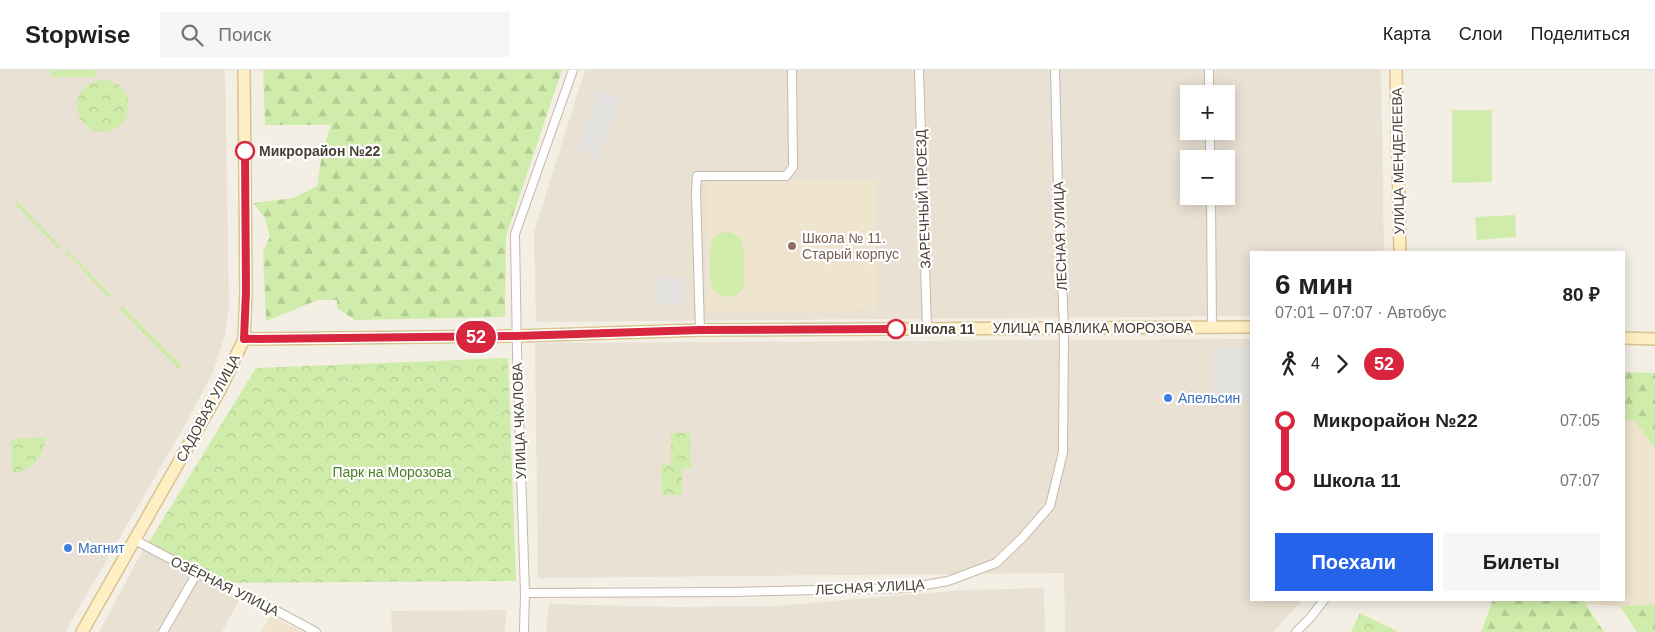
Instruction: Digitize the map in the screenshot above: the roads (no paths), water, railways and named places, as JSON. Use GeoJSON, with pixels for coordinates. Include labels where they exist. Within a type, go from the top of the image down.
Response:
{"type":"FeatureCollection","features":[{"type":"Feature","properties":{"kind":"street","name":"САДОВАЯ УЛИЦА"},"geometry":{"type":"LineString","coordinates":[[82,632],[221,388],[244,339],[246,292],[244,70]]}},
{"type":"Feature","properties":{"kind":"street","name":"УЛИЦА ЧКАЛОВА"},"geometry":{"type":"LineString","coordinates":[[524,632],[525,593],[516,336],[515,234],[573,70]]}},
{"type":"Feature","properties":{"kind":"street"},"geometry":{"type":"LineString","coordinates":[[700,330],[697,176],[786,176],[792,168],[792,70]]}},
{"type":"Feature","properties":{"kind":"street","name":"ЗАРЕЧНЫЙ ПРОЕЗД"},"geometry":{"type":"LineString","coordinates":[[919,70],[927,329]]}},
{"type":"Feature","properties":{"kind":"street","name":"ЛЕСНАЯ УЛИЦА"},"geometry":{"type":"LineString","coordinates":[[525,593],[731,592],[908,588],[948,581],[996,563],[1022,538],[1050,506],[1063,452],[1064,328],[1055,70]]}},
{"type":"Feature","properties":{"kind":"street"},"geometry":{"type":"LineString","coordinates":[[1209,70],[1210,85]]}},
{"type":"Feature","properties":{"kind":"street","name":"УЛИЦА МЕНДЕЛЕЕВА"},"geometry":{"type":"LineString","coordinates":[[1396,70],[1400,251]]}},
{"type":"Feature","properties":{"kind":"street"},"geometry":{"type":"LineString","coordinates":[[1210,205],[1212,328]]}},
{"type":"Feature","properties":{"kind":"street","name":"УЛИЦА ПАВЛИКА МОРОЗОВА"},"geometry":{"type":"LineString","coordinates":[[244,339],[516,336],[700,330],[1250,327]]}},
{"type":"Feature","properties":{"kind":"street"},"geometry":{"type":"LineString","coordinates":[[1625,338],[1655,339]]}},
{"type":"Feature","properties":{"kind":"street","name":"ОЗЁРНАЯ УЛИЦА"},"geometry":{"type":"LineString","coordinates":[[135,540],[316,632]]}},
{"type":"Feature","properties":{"kind":"street"},"geometry":{"type":"LineString","coordinates":[[163,632],[197,573]]}},
{"type":"Feature","properties":{"kind":"street"},"geometry":{"type":"LineString","coordinates":[[1296,632],[1323,601]]}},
{"type":"Feature","properties":{"kind":"place","name":"Микрорайон №22"},"geometry":{"type":"Point","coordinates":[245,151]}},
{"type":"Feature","properties":{"kind":"place","name":"Школа № 11. Старый корпус"},"geometry":{"type":"Point","coordinates":[792,246]}},
{"type":"Feature","properties":{"kind":"place","name":"Школа 11"},"geometry":{"type":"Point","coordinates":[896,329]}},
{"type":"Feature","properties":{"kind":"place","name":"Апельсин"},"geometry":{"type":"Point","coordinates":[1168,398]}},
{"type":"Feature","properties":{"kind":"place","name":"Магнит"},"geometry":{"type":"Point","coordinates":[68,548]}},
{"type":"Feature","properties":{"kind":"park label","name":"Парк на Морозова"},"geometry":{"type":"Point","coordinates":[392,472]}}]}
